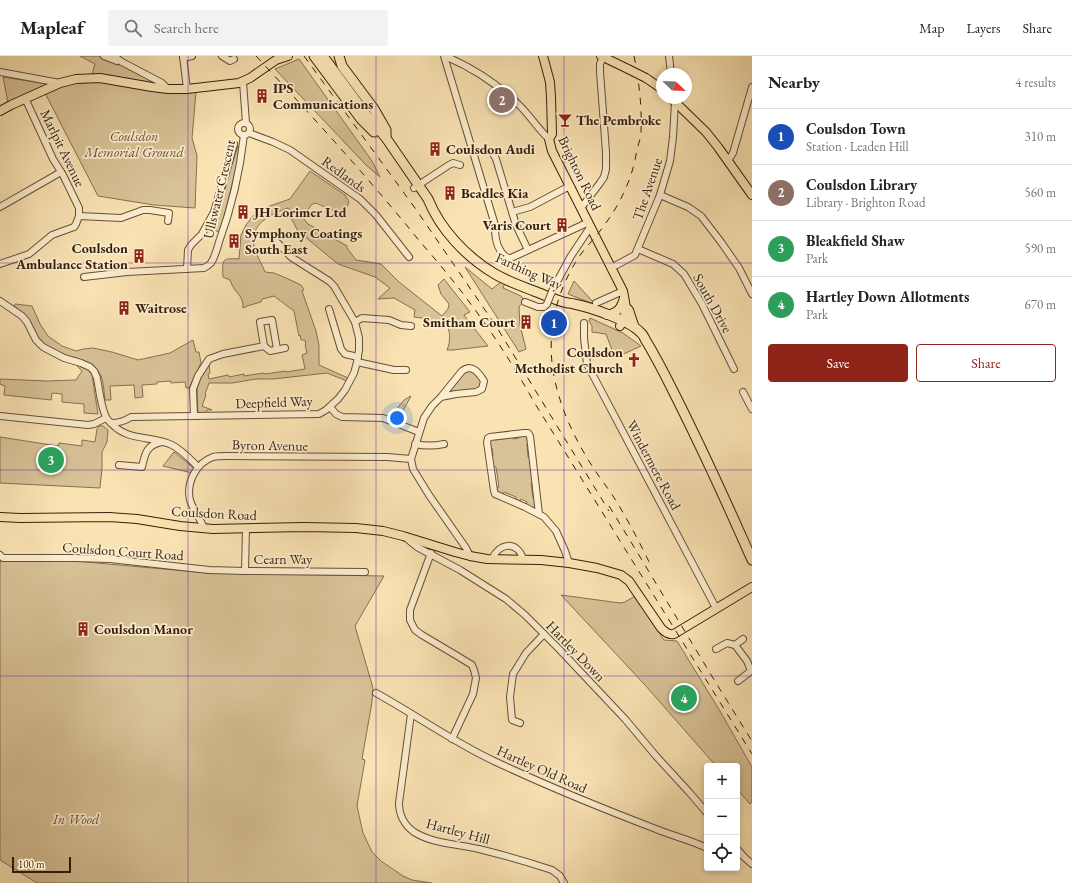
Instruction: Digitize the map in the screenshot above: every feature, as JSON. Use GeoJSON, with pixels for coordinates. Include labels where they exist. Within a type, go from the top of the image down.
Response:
{"type":"FeatureCollection","features":[{"type":"Feature","properties":{"kind":"highway"},"geometry":{"type":"LineString","coordinates":[[314,56],[361,119],[375,133]]}},
{"type":"Feature","properties":{"kind":"highway","name":"Farthing Way"},"geometry":{"type":"LineString","coordinates":[[323,56],[357,103],[386,138],[416,187]]}},
{"type":"Feature","properties":{"kind":"highway"},"geometry":{"type":"LineString","coordinates":[[339,56],[342,66],[374,109],[386,130],[386,138]]}},
{"type":"Feature","properties":{"kind":"highway","name":"Farthing Way"},"geometry":{"type":"LineString","coordinates":[[365,113],[375,133],[416,187],[428,198],[441,223],[454,240],[474,259],[495,274],[568,303],[572,306],[621,323]]}},
{"type":"Feature","properties":{"kind":"highway","name":"Farthing Way"},"geometry":{"type":"LineString","coordinates":[[568,303],[573,303],[607,314],[621,323],[628,330],[638,336],[644,337]]}},
{"type":"Feature","properties":{"kind":"highway"},"geometry":{"type":"LineString","coordinates":[[621,323],[635,328]]}},
{"type":"Feature","properties":{"kind":"highway","name":"Brighton Road"},"geometry":{"type":"LineString","coordinates":[[635,328],[642,333],[687,418],[752,560]]}},
{"type":"Feature","properties":{"kind":"main road"},"geometry":{"type":"LineString","coordinates":[[0,111],[25,98],[60,83],[76,79],[100,78],[152,87],[187,89],[241,82],[250,78],[276,60],[288,56]]}},
{"type":"Feature","properties":{"kind":"main road"},"geometry":{"type":"LineString","coordinates":[[542,56],[550,82],[552,134],[549,139]]}},
{"type":"Feature","properties":{"kind":"main road"},"geometry":{"type":"LineString","coordinates":[[602,56],[646,78],[656,85]]}},
{"type":"Feature","properties":{"kind":"main road"},"geometry":{"type":"LineString","coordinates":[[677,104],[706,132],[752,195]]}},
{"type":"Feature","properties":{"kind":"main road","name":"Brighton Road"},"geometry":{"type":"LineString","coordinates":[[549,139],[552,151],[624,294],[626,307],[621,323]]}},
{"type":"Feature","properties":{"kind":"main road"},"geometry":{"type":"LineString","coordinates":[[607,314],[616,312],[619,309],[624,294]]}},
{"type":"Feature","properties":{"kind":"main road","name":"Brighton Road"},"geometry":{"type":"LineString","coordinates":[[626,307],[629,310],[635,328]]}},
{"type":"Feature","properties":{"kind":"main road","name":"Coulsdon Road"},"geometry":{"type":"LineString","coordinates":[[0,517],[137,519],[180,526],[204,528],[356,528],[383,531],[470,556],[492,559],[523,559],[569,563],[621,575],[629,581],[651,614],[667,633],[674,634],[752,587]]}},
{"type":"Feature","properties":{"kind":"street"},"geometry":{"type":"LineString","coordinates":[[104,56],[122,62]]}},
{"type":"Feature","properties":{"kind":"street"},"geometry":{"type":"LineString","coordinates":[[114,56],[122,62],[162,83],[168,89]]}},
{"type":"Feature","properties":{"kind":"street"},"geometry":{"type":"LineString","coordinates":[[187,89],[183,57],[192,56]]}},
{"type":"Feature","properties":{"kind":"street"},"geometry":{"type":"LineString","coordinates":[[222,56],[230,62],[234,59]]}},
{"type":"Feature","properties":{"kind":"street"},"geometry":{"type":"LineString","coordinates":[[445,56],[495,225],[496,239],[504,256],[511,258],[590,224]]}},
{"type":"Feature","properties":{"kind":"street","name":"Brighton Road"},"geometry":{"type":"LineString","coordinates":[[445,56],[484,77],[511,97],[549,139]]}},
{"type":"Feature","properties":{"kind":"street"},"geometry":{"type":"LineString","coordinates":[[581,208],[604,177],[606,169],[600,72],[602,56]]}},
{"type":"Feature","properties":{"kind":"street"},"geometry":{"type":"LineString","coordinates":[[669,56],[670,68]]}},
{"type":"Feature","properties":{"kind":"street"},"geometry":{"type":"LineString","coordinates":[[0,72],[60,83]]}},
{"type":"Feature","properties":{"kind":"street","name":"Ullswater Crescent"},"geometry":{"type":"LineString","coordinates":[[241,82],[244,123]]}},
{"type":"Feature","properties":{"kind":"street"},"geometry":{"type":"LineString","coordinates":[[728,161],[733,153],[752,87]]}},
{"type":"Feature","properties":{"kind":"street","name":"Marlpit Avenue"},"geometry":{"type":"LineString","coordinates":[[25,98],[53,159],[79,208],[79,216]]}},
{"type":"Feature","properties":{"kind":"street","name":"The Avenue"},"geometry":{"type":"LineString","coordinates":[[611,268],[634,256],[660,195],[670,161],[674,137],[673,104]]}},
{"type":"Feature","properties":{"kind":"street"},"geometry":{"type":"LineString","coordinates":[[244,123],[250,127],[246,134],[240,134],[238,130],[239,125],[244,123]]}},
{"type":"Feature","properties":{"kind":"street","name":"Ullswater Crescent"},"geometry":{"type":"LineString","coordinates":[[84,277],[127,272],[204,268],[211,262],[225,224],[246,134]]}},
{"type":"Feature","properties":{"kind":"street","name":"Redlands"},"geometry":{"type":"LineString","coordinates":[[246,134],[274,142],[290,150],[360,199],[376,215],[409,257]]}},
{"type":"Feature","properties":{"kind":"street"},"geometry":{"type":"LineString","coordinates":[[187,269],[188,250],[202,234],[214,212],[234,144]]}},
{"type":"Feature","properties":{"kind":"street"},"geometry":{"type":"LineString","coordinates":[[492,152],[496,160],[516,225],[528,250]]}},
{"type":"Feature","properties":{"kind":"street"},"geometry":{"type":"LineString","coordinates":[[416,187],[449,165],[453,163],[460,165]]}},
{"type":"Feature","properties":{"kind":"street"},"geometry":{"type":"LineString","coordinates":[[0,207],[61,172]]}},
{"type":"Feature","properties":{"kind":"street"},"geometry":{"type":"LineString","coordinates":[[512,212],[530,207],[570,186]]}},
{"type":"Feature","properties":{"kind":"street"},"geometry":{"type":"LineString","coordinates":[[660,195],[688,207],[701,216],[739,268],[752,294]]}},
{"type":"Feature","properties":{"kind":"street"},"geometry":{"type":"LineString","coordinates":[[0,264],[29,254],[52,235],[74,227],[79,216],[121,218],[136,212],[150,210],[169,214],[168,221]]}},
{"type":"Feature","properties":{"kind":"street"},"geometry":{"type":"LineString","coordinates":[[525,302],[538,310],[547,304],[553,289],[590,224]]}},
{"type":"Feature","properties":{"kind":"street","name":"Deepfield Way"},"geometry":{"type":"LineString","coordinates":[[0,416],[88,425],[109,421],[118,423],[128,420],[131,417],[319,414],[326,410],[345,390],[354,373],[358,359],[359,338],[355,322],[334,286],[329,281],[291,257],[273,238],[269,245]]}},
{"type":"Feature","properties":{"kind":"street","name":"South Drive"},"geometry":{"type":"LineString","coordinates":[[638,249],[672,264],[684,274],[702,304],[734,369]]}},
{"type":"Feature","properties":{"kind":"street"},"geometry":{"type":"LineString","coordinates":[[596,303],[624,294]]}},
{"type":"Feature","properties":{"kind":"street"},"geometry":{"type":"LineString","coordinates":[[0,301],[22,316],[27,322],[36,340],[43,347],[64,358],[90,367],[94,371],[109,421],[117,429],[126,434],[157,440],[173,445],[198,467],[188,490],[190,501],[204,528]]}},
{"type":"Feature","properties":{"kind":"street"},"geometry":{"type":"LineString","coordinates":[[329,310],[341,349],[345,354],[394,370],[406,370]]}},
{"type":"Feature","properties":{"kind":"street"},"geometry":{"type":"LineString","coordinates":[[355,322],[362,318],[389,320],[401,325],[411,326]]}},
{"type":"Feature","properties":{"kind":"street"},"geometry":{"type":"LineString","coordinates":[[277,349],[272,320],[260,322],[264,346],[270,351],[285,348]]}},
{"type":"Feature","properties":{"kind":"street","name":"Windermere Road"},"geometry":{"type":"LineString","coordinates":[[586,327],[584,338],[588,364],[716,608]]}},
{"type":"Feature","properties":{"kind":"street"},"geometry":{"type":"LineString","coordinates":[[194,416],[194,385],[201,369],[209,359],[223,354],[264,346]]}},
{"type":"Feature","properties":{"kind":"street"},"geometry":{"type":"LineString","coordinates":[[441,397],[476,392],[482,388],[484,381],[475,370],[469,367],[465,368],[432,406],[424,418],[411,458],[413,469],[470,556]]}},
{"type":"Feature","properties":{"kind":"street"},"geometry":{"type":"LineString","coordinates":[[743,392],[752,409]]}},
{"type":"Feature","properties":{"kind":"street"},"geometry":{"type":"LineString","coordinates":[[330,407],[336,414],[342,417],[383,418],[419,432]]}},
{"type":"Feature","properties":{"kind":"street"},"geometry":{"type":"LineString","coordinates":[[126,434],[125,424],[128,420]]}},
{"type":"Feature","properties":{"kind":"street"},"geometry":{"type":"LineString","coordinates":[[539,514],[530,436],[528,433],[488,438],[487,442],[495,494],[544,517],[556,531],[569,563]]}},
{"type":"Feature","properties":{"kind":"street"},"geometry":{"type":"LineString","coordinates":[[119,465],[142,467],[144,455],[147,450],[156,443],[162,442]]}},
{"type":"Feature","properties":{"kind":"street"},"geometry":{"type":"LineString","coordinates":[[415,444],[441,447]]}},
{"type":"Feature","properties":{"kind":"street","name":"Byron Avenue"},"geometry":{"type":"LineString","coordinates":[[198,467],[213,457],[226,456],[411,458]]}},
{"type":"Feature","properties":{"kind":"street","name":"Cearn Way"},"geometry":{"type":"LineString","coordinates":[[246,528],[245,571],[365,572]]}},
{"type":"Feature","properties":{"kind":"street","name":"Hartley Down"},"geometry":{"type":"LineString","coordinates":[[403,536],[417,546],[477,580],[506,599],[525,615],[625,719],[704,810]]}},
{"type":"Feature","properties":{"kind":"street"},"geometry":{"type":"LineString","coordinates":[[492,559],[497,550],[505,546],[510,546],[519,551],[523,559]]}},
{"type":"Feature","properties":{"kind":"street"},"geometry":{"type":"LineString","coordinates":[[431,553],[410,610],[410,620],[415,630],[472,665],[476,678],[473,694],[452,739]]}},
{"type":"Feature","properties":{"kind":"street","name":"Coulsdon Court Road"},"geometry":{"type":"LineString","coordinates":[[0,555],[3,558],[110,559],[201,569],[245,571]]}},
{"type":"Feature","properties":{"kind":"street"},"geometry":{"type":"LineString","coordinates":[[520,724],[512,720],[510,697],[513,674],[526,653],[544,634]]}},
{"type":"Feature","properties":{"kind":"street"},"geometry":{"type":"LineString","coordinates":[[735,644],[743,639]]}},
{"type":"Feature","properties":{"kind":"street"},"geometry":{"type":"LineString","coordinates":[[716,649],[727,643],[735,644],[750,659],[751,672],[738,681]]}},
{"type":"Feature","properties":{"kind":"street","name":"Hartley Old Road"},"geometry":{"type":"LineString","coordinates":[[376,694],[494,762],[550,787],[651,828],[704,847]]}},
{"type":"Feature","properties":{"kind":"street","name":"Hartley Hill"},"geometry":{"type":"LineString","coordinates":[[411,714],[399,803],[399,811],[407,826],[415,832],[430,839],[477,849],[552,870],[560,876],[564,883]]}},
{"type":"Feature","properties":{"kind":"street"},"geometry":{"type":"LineString","coordinates":[[740,852],[752,864]]}},
{"type":"Feature","properties":{"kind":"street"},"geometry":{"type":"LineString","coordinates":[[740,858],[744,857]]}},
{"type":"Feature","properties":{"kind":"green space"},"geometry":{"type":"Polygon","coordinates":[[[80,56],[111,56],[161,85],[92,74],[95,64],[80,56]]]}},
{"type":"Feature","properties":{"kind":"green space"},"geometry":{"type":"Polygon","coordinates":[[[299,59],[372,161],[380,177],[366,165],[275,69],[299,59]]]}},
{"type":"Feature","properties":{"kind":"green space"},"geometry":{"type":"Polygon","coordinates":[[[3,77],[9,78],[48,84],[8,103],[3,77]]]}},
{"type":"Feature","properties":{"kind":"green space","name":"Coulsdon Memorial Ground"},"geometry":{"type":"Polygon","coordinates":[[[95,81],[196,92],[192,138],[197,156],[195,208],[154,205],[98,196],[45,93],[60,86],[79,82],[95,81]]]}},
{"type":"Feature","properties":{"kind":"green space"},"geometry":{"type":"Polygon","coordinates":[[[238,146],[240,147],[239,158],[219,232],[210,228],[222,198],[238,146]]]}},
{"type":"Feature","properties":{"kind":"green space"},"geometry":{"type":"Polygon","coordinates":[[[310,171],[345,195],[349,202],[343,211],[334,211],[315,203],[311,205],[303,218],[308,224],[347,246],[356,260],[381,264],[399,282],[442,316],[448,309],[449,304],[441,294],[438,285],[444,279],[470,312],[464,315],[488,346],[447,350],[450,338],[447,326],[430,324],[429,319],[414,317],[415,310],[394,298],[378,299],[390,288],[375,277],[338,264],[298,231],[291,218],[292,211],[288,208],[268,217],[258,226],[255,231],[254,238],[255,249],[265,272],[274,273],[301,285],[304,290],[302,291],[316,331],[319,346],[319,365],[348,378],[347,381],[327,373],[273,379],[256,379],[232,383],[209,383],[202,406],[212,410],[207,410],[206,413],[198,413],[197,389],[200,379],[209,364],[209,379],[228,375],[229,377],[244,374],[244,376],[305,369],[302,355],[307,353],[306,345],[305,340],[301,340],[300,335],[299,336],[294,311],[274,296],[262,299],[261,302],[243,308],[242,300],[230,280],[223,277],[223,263],[229,259],[239,259],[241,235],[252,217],[261,209],[290,199],[310,171]]]}},
{"type":"Feature","properties":{"kind":"green space"},"geometry":{"type":"Polygon","coordinates":[[[465,267],[492,289],[502,281],[505,283],[503,288],[521,296],[524,300],[519,307],[520,325],[526,349],[519,352],[465,267]]]}},
{"type":"Feature","properties":{"kind":"green space"},"geometry":{"type":"Polygon","coordinates":[[[574,281],[594,303],[568,294],[574,281]]]}},
{"type":"Feature","properties":{"kind":"green space"},"geometry":{"type":"Polygon","coordinates":[[[15,304],[32,306],[40,324],[48,336],[62,346],[76,351],[93,348],[138,360],[170,353],[193,340],[196,352],[199,352],[201,363],[189,388],[186,388],[185,382],[157,382],[157,384],[142,385],[143,397],[135,398],[134,385],[110,386],[111,400],[105,400],[102,379],[96,369],[83,360],[58,352],[44,344],[36,335],[24,315],[14,306],[15,304]]]}},
{"type":"Feature","properties":{"kind":"green space"},"geometry":{"type":"Polygon","coordinates":[[[590,318],[623,333],[641,346],[615,358],[606,334],[592,332],[592,326],[589,321],[590,318]]]}},
{"type":"Feature","properties":{"kind":"green space"},"geometry":{"type":"Polygon","coordinates":[[[72,361],[88,369],[92,375],[98,414],[84,413],[84,404],[62,402],[62,394],[52,393],[51,400],[4,395],[5,386],[0,384],[0,379],[47,381],[76,380],[82,371],[72,361]]]}},
{"type":"Feature","properties":{"kind":"green space"},"geometry":{"type":"Polygon","coordinates":[[[472,370],[482,382],[479,389],[448,393],[466,371],[472,370]]]}},
{"type":"Feature","properties":{"kind":"green space"},"geometry":{"type":"Polygon","coordinates":[[[411,396],[398,420],[390,417],[404,400],[411,396]]]}},
{"type":"Feature","properties":{"kind":"green space"},"geometry":{"type":"Polygon","coordinates":[[[99,426],[103,426],[108,430],[107,442],[102,452],[100,488],[0,483],[0,437],[58,446],[59,443],[82,446],[82,440],[95,442],[97,429],[99,426]]]}},
{"type":"Feature","properties":{"kind":"green space"},"geometry":{"type":"Polygon","coordinates":[[[519,433],[524,433],[531,441],[527,444],[528,457],[533,458],[535,482],[531,483],[533,498],[537,498],[539,514],[525,507],[527,502],[521,499],[519,504],[515,502],[516,497],[504,492],[502,497],[493,487],[499,487],[496,467],[491,467],[489,456],[493,456],[492,448],[488,449],[488,440],[495,436],[495,440],[509,438],[508,434],[513,434],[513,439],[519,438],[519,433]]]}},
{"type":"Feature","properties":{"kind":"green space"},"geometry":{"type":"Polygon","coordinates":[[[174,452],[195,469],[192,473],[163,466],[174,452]]]}},
{"type":"Feature","properties":{"kind":"green space","name":"In Wood"},"geometry":{"type":"Polygon","coordinates":[[[0,561],[75,561],[208,573],[384,576],[355,626],[373,688],[362,759],[365,760],[357,806],[363,833],[372,852],[381,861],[403,876],[412,880],[432,883],[37,883],[0,860],[0,561]]]}},
{"type":"Feature","properties":{"kind":"green space"},"geometry":{"type":"Polygon","coordinates":[[[561,595],[620,603],[625,602],[635,596],[664,640],[677,641],[752,767],[752,802],[750,804],[740,792],[740,763],[713,763],[645,685],[561,595]]]}},
{"type":"Feature","properties":{"kind":"railway"},"geometry":{"type":"LineString","coordinates":[[256,56],[378,191],[451,278],[479,315],[512,364],[752,754]]}},
{"type":"Feature","properties":{"kind":"railway"},"geometry":{"type":"LineString","coordinates":[[304,56],[415,208],[496,326],[609,511]]}},
{"type":"Feature","properties":{"kind":"railway"},"geometry":{"type":"LineString","coordinates":[[634,56],[640,94],[641,133],[632,170],[625,190],[614,211],[581,254],[565,283],[554,315],[551,348],[552,364],[558,393],[576,438],[622,512],[651,566]]}},
{"type":"Feature","properties":{"kind":"railway"},"geometry":{"type":"LineString","coordinates":[[609,506],[752,741]]}},
{"type":"Feature","properties":{"kind":"place","name":"IPS Communications"},"geometry":{"type":"Point","coordinates":[262,96]}},
{"type":"Feature","properties":{"kind":"place","name":"Coulsdon Library"},"geometry":{"type":"Point","coordinates":[502,100]}},
{"type":"Feature","properties":{"kind":"place","name":"The Pembroke"},"geometry":{"type":"Point","coordinates":[565,120]}},
{"type":"Feature","properties":{"kind":"place","name":"Coulsdon Audi"},"geometry":{"type":"Point","coordinates":[435,149]}},
{"type":"Feature","properties":{"kind":"place","name":"Beadles Kia"},"geometry":{"type":"Point","coordinates":[450,193]}},
{"type":"Feature","properties":{"kind":"place","name":"JH Lorimer Ltd"},"geometry":{"type":"Point","coordinates":[243,212]}},
{"type":"Feature","properties":{"kind":"place","name":"Varis Court"},"geometry":{"type":"Point","coordinates":[562,225]}},
{"type":"Feature","properties":{"kind":"place","name":"Symphony Coatings South East"},"geometry":{"type":"Point","coordinates":[234,241]}},
{"type":"Feature","properties":{"kind":"place","name":"Coulsdon Ambulance Station"},"geometry":{"type":"Point","coordinates":[139,256]}},
{"type":"Feature","properties":{"kind":"place","name":"Waitrose"},"geometry":{"type":"Point","coordinates":[124,308]}},
{"type":"Feature","properties":{"kind":"place","name":"Smitham Court"},"geometry":{"type":"Point","coordinates":[526,322]}},
{"type":"Feature","properties":{"kind":"place","name":"Coulsdon Town"},"geometry":{"type":"Point","coordinates":[554,323]}},
{"type":"Feature","properties":{"kind":"place","name":"Coulsdon Methodist Church"},"geometry":{"type":"Point","coordinates":[634,360]}},
{"type":"Feature","properties":{"kind":"place","name":"Bleakfield Shaw"},"geometry":{"type":"Point","coordinates":[51,460]}},
{"type":"Feature","properties":{"kind":"place","name":"Coulsdon Manor"},"geometry":{"type":"Point","coordinates":[83,629]}},
{"type":"Feature","properties":{"kind":"place","name":"Hartley Down Allotments"},"geometry":{"type":"Point","coordinates":[684,698]}}]}
